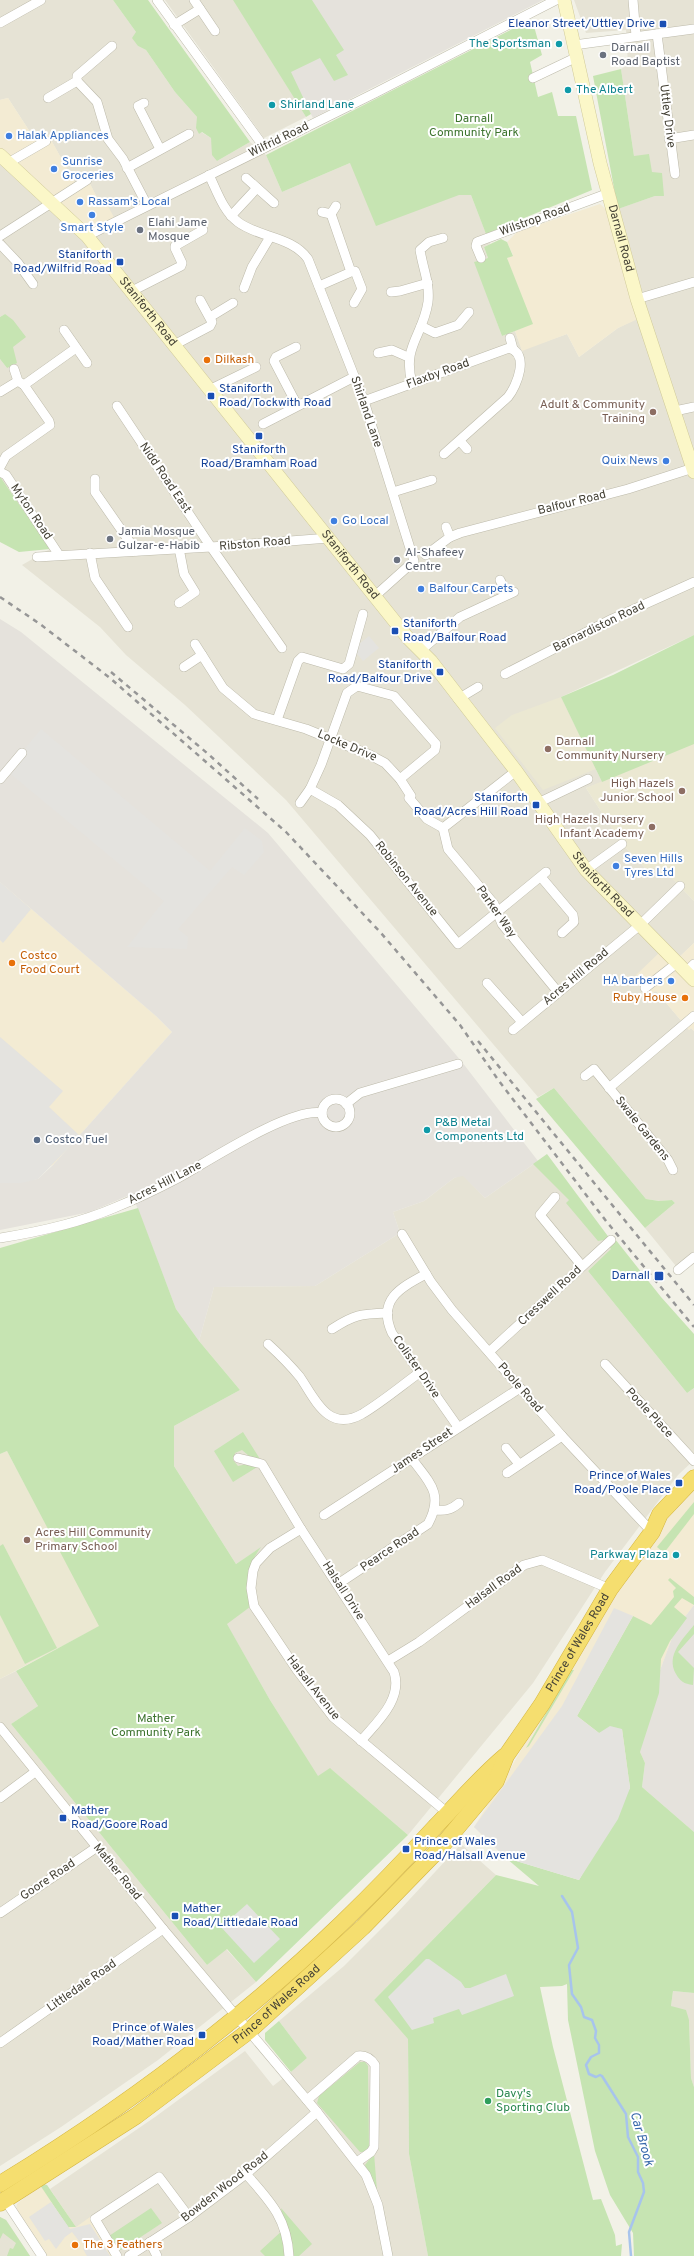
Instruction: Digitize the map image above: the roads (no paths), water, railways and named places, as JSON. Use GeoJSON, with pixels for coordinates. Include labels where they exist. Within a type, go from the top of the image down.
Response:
{"type":"FeatureCollection","features":[{"type":"Feature","properties":{"kind":"highway","name":"Prince of Wales Road"},"geometry":{"type":"LineString","coordinates":[[3,2202],[136,2116],[248,2031],[363,1927],[461,1824],[496,1781],[506,1756],[535,1715],[610,1589],[652,1532],[660,1514],[694,1478]]}},
{"type":"Feature","properties":{"kind":"highway","name":"Prince of Wales Road"},"geometry":{"type":"LineString","coordinates":[[652,1532],[669,1519],[694,1492]]}},
{"type":"Feature","properties":{"kind":"highway","name":"Prince of Wales Road"},"geometry":{"type":"LineString","coordinates":[[0,2184],[124,2103],[237,2016],[342,1923],[448,1814],[480,1778],[506,1756]]}},
{"type":"Feature","properties":{"kind":"main road","name":"Darnall Road"},"geometry":{"type":"LineString","coordinates":[[564,0],[576,51],[587,111],[637,299],[694,470]]}},
{"type":"Feature","properties":{"kind":"main road","name":"Staniforth Road"},"geometry":{"type":"LineString","coordinates":[[4,159],[87,236],[328,538],[420,651],[431,661],[458,699],[540,802],[586,870],[640,925],[688,970]]}},
{"type":"Feature","properties":{"kind":"street"},"geometry":{"type":"LineString","coordinates":[[0,23],[41,0]]}},
{"type":"Feature","properties":{"kind":"street"},"geometry":{"type":"LineString","coordinates":[[157,0],[264,147]]}},
{"type":"Feature","properties":{"kind":"street"},"geometry":{"type":"LineString","coordinates":[[194,0],[215,31]]}},
{"type":"Feature","properties":{"kind":"street","name":"Wilfrid Road"},"geometry":{"type":"LineString","coordinates":[[87,236],[375,93],[556,0]]}},
{"type":"Feature","properties":{"kind":"street"},"geometry":{"type":"LineString","coordinates":[[633,0],[636,36]]}},
{"type":"Feature","properties":{"kind":"street"},"geometry":{"type":"LineString","coordinates":[[174,25],[200,9]]}},
{"type":"Feature","properties":{"kind":"street"},"geometry":{"type":"LineString","coordinates":[[533,78],[576,51],[636,36],[694,29]]}},
{"type":"Feature","properties":{"kind":"street","name":"Uttley Drive"},"geometry":{"type":"LineString","coordinates":[[657,34],[669,139],[675,174]]}},
{"type":"Feature","properties":{"kind":"street"},"geometry":{"type":"LineString","coordinates":[[77,81],[77,76],[112,46]]}},
{"type":"Feature","properties":{"kind":"street"},"geometry":{"type":"LineString","coordinates":[[52,92],[77,81]]}},
{"type":"Feature","properties":{"kind":"street"},"geometry":{"type":"LineString","coordinates":[[77,81],[97,102],[108,139],[127,168],[147,205]]}},
{"type":"Feature","properties":{"kind":"street"},"geometry":{"type":"LineString","coordinates":[[144,102],[138,106],[160,149]]}},
{"type":"Feature","properties":{"kind":"street"},"geometry":{"type":"LineString","coordinates":[[127,168],[189,134]]}},
{"type":"Feature","properties":{"kind":"street"},"geometry":{"type":"LineString","coordinates":[[669,139],[694,135]]}},
{"type":"Feature","properties":{"kind":"street"},"geometry":{"type":"LineString","coordinates":[[4,159],[46,141]]}},
{"type":"Feature","properties":{"kind":"street","name":"Shirland Lane"},"geometry":{"type":"LineString","coordinates":[[209,175],[231,216],[252,230],[301,249],[308,258],[364,401],[414,561],[375,596]]}},
{"type":"Feature","properties":{"kind":"street"},"geometry":{"type":"LineString","coordinates":[[246,178],[274,203]]}},
{"type":"Feature","properties":{"kind":"street"},"geometry":{"type":"LineString","coordinates":[[0,236],[87,180]]}},
{"type":"Feature","properties":{"kind":"street"},"geometry":{"type":"LineString","coordinates":[[231,216],[257,188]]}},
{"type":"Feature","properties":{"kind":"street","name":"Wilstrop Road"},"geometry":{"type":"LineString","coordinates":[[481,258],[476,246],[477,242],[609,193]]}},
{"type":"Feature","properties":{"kind":"street"},"geometry":{"type":"LineString","coordinates":[[331,214],[336,206]]}},
{"type":"Feature","properties":{"kind":"street"},"geometry":{"type":"LineString","coordinates":[[322,212],[331,214]]}},
{"type":"Feature","properties":{"kind":"street"},"geometry":{"type":"LineString","coordinates":[[331,214],[356,271],[362,289],[354,303]]}},
{"type":"Feature","properties":{"kind":"street"},"geometry":{"type":"LineString","coordinates":[[132,291],[181,266],[182,263],[175,248],[176,246],[203,230]]}},
{"type":"Feature","properties":{"kind":"street"},"geometry":{"type":"LineString","coordinates":[[244,288],[252,267],[270,237]]}},
{"type":"Feature","properties":{"kind":"street"},"geometry":{"type":"LineString","coordinates":[[412,383],[408,367],[408,356],[421,326],[427,304],[428,283],[420,250],[429,242],[443,238]]}},
{"type":"Feature","properties":{"kind":"street"},"geometry":{"type":"LineString","coordinates":[[0,244],[18,263],[33,284]]}},
{"type":"Feature","properties":{"kind":"street"},"geometry":{"type":"LineString","coordinates":[[319,286],[356,271]]}},
{"type":"Feature","properties":{"kind":"street"},"geometry":{"type":"LineString","coordinates":[[637,299],[694,282]]}},
{"type":"Feature","properties":{"kind":"street"},"geometry":{"type":"LineString","coordinates":[[391,292],[428,283]]}},
{"type":"Feature","properties":{"kind":"street"},"geometry":{"type":"LineString","coordinates":[[174,345],[210,326],[212,322],[200,300]]}},
{"type":"Feature","properties":{"kind":"street"},"geometry":{"type":"LineString","coordinates":[[210,317],[233,303]]}},
{"type":"Feature","properties":{"kind":"street"},"geometry":{"type":"LineString","coordinates":[[421,326],[435,333],[458,325],[469,312]]}},
{"type":"Feature","properties":{"kind":"street"},"geometry":{"type":"LineString","coordinates":[[64,330],[87,363]]}},
{"type":"Feature","properties":{"kind":"street"},"geometry":{"type":"LineString","coordinates":[[444,454],[508,397],[516,386],[520,368],[517,353],[513,349],[510,338]]}},
{"type":"Feature","properties":{"kind":"street"},"geometry":{"type":"LineString","coordinates":[[0,392],[21,383],[76,348]]}},
{"type":"Feature","properties":{"kind":"street"},"geometry":{"type":"LineString","coordinates":[[296,348],[276,357],[274,361],[296,405]]}},
{"type":"Feature","properties":{"kind":"street","name":"Flaxby Road"},"geometry":{"type":"LineString","coordinates":[[364,401],[509,348],[513,349]]}},
{"type":"Feature","properties":{"kind":"street"},"geometry":{"type":"LineString","coordinates":[[378,353],[392,350],[408,356]]}},
{"type":"Feature","properties":{"kind":"street"},"geometry":{"type":"LineString","coordinates":[[209,390],[256,367]]}},
{"type":"Feature","properties":{"kind":"street"},"geometry":{"type":"LineString","coordinates":[[0,467],[6,456],[52,429],[49,421],[21,383],[14,369]]}},
{"type":"Feature","properties":{"kind":"street"},"geometry":{"type":"LineString","coordinates":[[263,424],[296,405],[354,377]]}},
{"type":"Feature","properties":{"kind":"street","name":"Nidd Road East"},"geometry":{"type":"LineString","coordinates":[[117,406],[282,648]]}},
{"type":"Feature","properties":{"kind":"street"},"geometry":{"type":"LineString","coordinates":[[674,410],[694,407]]}},
{"type":"Feature","properties":{"kind":"street"},"geometry":{"type":"LineString","coordinates":[[460,441],[467,449]]}},
{"type":"Feature","properties":{"kind":"street","name":"Balfour Road"},"geometry":{"type":"LineString","coordinates":[[426,555],[450,537],[520,516],[628,489],[694,470]]}},
{"type":"Feature","properties":{"kind":"street","name":"Myton Road"},"geometry":{"type":"LineString","coordinates":[[0,472],[6,475],[59,555]]}},
{"type":"Feature","properties":{"kind":"street"},"geometry":{"type":"LineString","coordinates":[[94,479],[96,492],[136,551]]}},
{"type":"Feature","properties":{"kind":"street"},"geometry":{"type":"LineString","coordinates":[[393,492],[432,480]]}},
{"type":"Feature","properties":{"kind":"street"},"geometry":{"type":"LineString","coordinates":[[446,527],[450,537]]}},
{"type":"Feature","properties":{"kind":"street","name":"Ribston Road"},"geometry":{"type":"LineString","coordinates":[[37,557],[212,547],[328,538]]}},
{"type":"Feature","properties":{"kind":"street"},"geometry":{"type":"LineString","coordinates":[[179,548],[184,574],[195,592],[179,603]]}},
{"type":"Feature","properties":{"kind":"street"},"geometry":{"type":"LineString","coordinates":[[90,553],[95,578],[128,628]]}},
{"type":"Feature","properties":{"kind":"street"},"geometry":{"type":"LineString","coordinates":[[420,651],[460,617],[510,593],[500,580]]}},
{"type":"Feature","properties":{"kind":"street","name":"Barnardiston Road"},"geometry":{"type":"LineString","coordinates":[[506,674],[612,619],[694,582]]}},
{"type":"Feature","properties":{"kind":"street"},"geometry":{"type":"LineString","coordinates":[[277,720],[298,661],[302,657],[343,669],[349,664],[364,614]]}},
{"type":"Feature","properties":{"kind":"street","name":"Locke Drive"},"geometry":{"type":"LineString","coordinates":[[195,644],[223,688],[254,714],[306,729],[384,763],[400,779],[411,796],[409,798],[427,819],[443,828]]}},
{"type":"Feature","properties":{"kind":"street"},"geometry":{"type":"LineString","coordinates":[[184,667],[202,655]]}},
{"type":"Feature","properties":{"kind":"street"},"geometry":{"type":"LineString","coordinates":[[300,804],[310,789],[331,739],[347,693],[357,686],[394,696],[436,744],[435,750],[400,779]]}},
{"type":"Feature","properties":{"kind":"street"},"geometry":{"type":"LineString","coordinates":[[458,699],[478,687]]}},
{"type":"Feature","properties":{"kind":"street"},"geometry":{"type":"LineString","coordinates":[[0,780],[22,753]]}},
{"type":"Feature","properties":{"kind":"street"},"geometry":{"type":"LineString","coordinates":[[443,828],[516,771]]}},
{"type":"Feature","properties":{"kind":"street"},"geometry":{"type":"LineString","coordinates":[[540,802],[588,779]]}},
{"type":"Feature","properties":{"kind":"street","name":"Robinson Avenue"},"geometry":{"type":"LineString","coordinates":[[310,789],[338,805],[370,835],[458,944],[497,913]]}},
{"type":"Feature","properties":{"kind":"street","name":"Parker Way"},"geometry":{"type":"LineString","coordinates":[[443,828],[448,849],[494,904],[502,924],[558,992]]}},
{"type":"Feature","properties":{"kind":"street"},"geometry":{"type":"LineString","coordinates":[[586,870],[622,844]]}},
{"type":"Feature","properties":{"kind":"street"},"geometry":{"type":"LineString","coordinates":[[497,913],[544,874],[573,915],[574,922],[562,933]]}},
{"type":"Feature","properties":{"kind":"street","name":"Acres Hill Road"},"geometry":{"type":"LineString","coordinates":[[513,1030],[640,925],[680,886]]}},
{"type":"Feature","properties":{"kind":"street"},"geometry":{"type":"LineString","coordinates":[[645,988],[688,970]]}},
{"type":"Feature","properties":{"kind":"street"},"geometry":{"type":"LineString","coordinates":[[487,983],[522,1022]]}},
{"type":"Feature","properties":{"kind":"street","name":"Swale Gardens"},"geometry":{"type":"LineString","coordinates":[[609,1088],[694,1016]]}},
{"type":"Feature","properties":{"kind":"street"},"geometry":{"type":"LineString","coordinates":[[346,1104],[360,1093],[458,1064]]}},
{"type":"Feature","properties":{"kind":"street","name":"Swale Gardens"},"geometry":{"type":"LineString","coordinates":[[586,1076],[594,1069],[668,1160],[673,1170]]}},
{"type":"Feature","properties":{"kind":"street"},"geometry":{"type":"LineString","coordinates":[[332,1100],[340,1100],[346,1104],[350,1110],[349,1118],[340,1127],[328,1124],[322,1112],[325,1105],[332,1100]]}},
{"type":"Feature","properties":{"kind":"street","name":"Acres Hill Lane"},"geometry":{"type":"LineString","coordinates":[[0,1238],[82,1219],[112,1209],[177,1178],[266,1129],[305,1113],[322,1112]]}},
{"type":"Feature","properties":{"kind":"street"},"geometry":{"type":"LineString","coordinates":[[556,1197],[540,1215],[582,1266]]}},
{"type":"Feature","properties":{"kind":"street","name":"Poole Road"},"geometry":{"type":"LineString","coordinates":[[402,1234],[426,1274],[452,1310],[562,1436],[652,1532]]}},
{"type":"Feature","properties":{"kind":"street","name":"Cresswell Road"},"geometry":{"type":"LineString","coordinates":[[489,1352],[611,1240]]}},
{"type":"Feature","properties":{"kind":"street"},"geometry":{"type":"LineString","coordinates":[[678,1270],[694,1257]]}},
{"type":"Feature","properties":{"kind":"street","name":"Colister Drive"},"geometry":{"type":"LineString","coordinates":[[426,1274],[403,1286],[394,1294],[390,1302],[388,1324],[392,1334],[458,1427]]}},
{"type":"Feature","properties":{"kind":"street"},"geometry":{"type":"LineString","coordinates":[[332,1329],[351,1317],[361,1314],[388,1313]]}},
{"type":"Feature","properties":{"kind":"street"},"geometry":{"type":"LineString","coordinates":[[268,1344],[289,1364],[319,1407],[331,1417],[339,1419],[361,1415],[420,1373]]}},
{"type":"Feature","properties":{"kind":"street","name":"Poole Place"},"geometry":{"type":"LineString","coordinates":[[605,1364],[694,1461]]}},
{"type":"Feature","properties":{"kind":"street","name":"James Street"},"geometry":{"type":"LineString","coordinates":[[324,1515],[520,1388]]}},
{"type":"Feature","properties":{"kind":"street"},"geometry":{"type":"LineString","coordinates":[[507,1473],[562,1436]]}},
{"type":"Feature","properties":{"kind":"street"},"geometry":{"type":"LineString","coordinates":[[506,1448],[519,1464]]}},
{"type":"Feature","properties":{"kind":"street","name":"Halsall Drive"},"geometry":{"type":"LineString","coordinates":[[238,1458],[262,1464],[301,1529],[388,1661],[396,1677],[396,1687],[388,1708],[361,1741]]}},
{"type":"Feature","properties":{"kind":"street"},"geometry":{"type":"LineString","coordinates":[[412,1459],[432,1487],[435,1497],[435,1510],[445,1511],[454,1508],[459,1503]]}},
{"type":"Feature","properties":{"kind":"street","name":"Pearce Road"},"geometry":{"type":"LineString","coordinates":[[338,1584],[428,1524],[435,1510]]}},
{"type":"Feature","properties":{"kind":"street","name":"Halsall Avenue"},"geometry":{"type":"LineString","coordinates":[[301,1529],[270,1548],[256,1563],[252,1575],[253,1603],[297,1670],[333,1717],[461,1824]]}},
{"type":"Feature","properties":{"kind":"street","name":"Halsall Road"},"geometry":{"type":"LineString","coordinates":[[388,1661],[419,1642],[524,1565],[532,1561],[542,1560],[610,1589]]}},
{"type":"Feature","properties":{"kind":"street","name":"Mather Road"},"geometry":{"type":"LineString","coordinates":[[0,1727],[163,1929],[317,2112],[357,2162],[372,2186],[388,2256]]}},
{"type":"Feature","properties":{"kind":"street"},"geometry":{"type":"LineString","coordinates":[[0,1798],[35,1772]]}},
{"type":"Feature","properties":{"kind":"street","name":"Goore Road"},"geometry":{"type":"LineString","coordinates":[[0,1913],[97,1847]]}},
{"type":"Feature","properties":{"kind":"street","name":"Littledale Road"},"geometry":{"type":"LineString","coordinates":[[0,2043],[163,1929]]}},
{"type":"Feature","properties":{"kind":"street"},"geometry":{"type":"LineString","coordinates":[[307,2100],[358,2056],[367,2057],[372,2061],[375,2065],[374,2147],[371,2152],[357,2162]]}},
{"type":"Feature","properties":{"kind":"street","name":"Bowden Wood Road"},"geometry":{"type":"LineString","coordinates":[[129,2256],[189,2217],[246,2174],[317,2112]]}},
{"type":"Feature","properties":{"kind":"street"},"geometry":{"type":"LineString","coordinates":[[246,2174],[268,2198],[280,2216],[286,2229],[289,2256]]}},
{"type":"Feature","properties":{"kind":"street"},"geometry":{"type":"LineString","coordinates":[[117,2256],[95,2219],[159,2177],[189,2217]]}},
{"type":"Feature","properties":{"kind":"street"},"geometry":{"type":"LineString","coordinates":[[3,2202],[42,2256]]}},
{"type":"Feature","properties":{"kind":"street"},"geometry":{"type":"LineString","coordinates":[[150,2242],[157,2256]]}},
{"type":"Feature","properties":{"kind":"waterway","name":"Car Brook"},"geometry":{"type":"LineString","coordinates":[[562,1896],[572,1912],[578,1948],[569,1965],[572,1994],[581,2007],[584,2017],[592,2020],[596,2031],[595,2038],[599,2045],[599,2053],[591,2057],[586,2065],[589,2074],[596,2077],[600,2075],[602,2076],[626,2114],[628,2137],[638,2157],[638,2172],[643,2183],[644,2192],[629,2232],[631,2256]]}},
{"type":"Feature","properties":{"kind":"railway"},"geometry":{"type":"LineString","coordinates":[[0,597],[40,624],[110,678],[286,832],[381,933],[460,1025],[499,1081],[606,1221],[694,1327]]}},
{"type":"Feature","properties":{"kind":"railway"},"geometry":{"type":"LineString","coordinates":[[111,672],[207,753],[258,799]]}},
{"type":"Feature","properties":{"kind":"railway"},"geometry":{"type":"LineString","coordinates":[[478,1041],[694,1305]]}},
{"type":"Feature","properties":{"kind":"place","name":"Eleanor Street/Uttley Drive"},"geometry":{"type":"Point","coordinates":[663,24]}},
{"type":"Feature","properties":{"kind":"place","name":"The Sportsman"},"geometry":{"type":"Point","coordinates":[559,44]}},
{"type":"Feature","properties":{"kind":"place","name":"Darnall Road Baptist"},"geometry":{"type":"Point","coordinates":[603,55]}},
{"type":"Feature","properties":{"kind":"place","name":"The Albert"},"geometry":{"type":"Point","coordinates":[568,90]}},
{"type":"Feature","properties":{"kind":"place","name":"Shirland Lane"},"geometry":{"type":"Point","coordinates":[272,105]}},
{"type":"Feature","properties":{"kind":"place","name":"Halak Appliances"},"geometry":{"type":"Point","coordinates":[9,136]}},
{"type":"Feature","properties":{"kind":"place","name":"Sunrise Groceries"},"geometry":{"type":"Point","coordinates":[54,169]}},
{"type":"Feature","properties":{"kind":"place","name":"Rassam's Local"},"geometry":{"type":"Point","coordinates":[80,202]}},
{"type":"Feature","properties":{"kind":"place","name":"Smart Style"},"geometry":{"type":"Point","coordinates":[92,215]}},
{"type":"Feature","properties":{"kind":"place","name":"Elahi Jame Mosque"},"geometry":{"type":"Point","coordinates":[140,230]}},
{"type":"Feature","properties":{"kind":"place","name":"Staniforth Road/Wilfrid Road"},"geometry":{"type":"Point","coordinates":[120,262]}},
{"type":"Feature","properties":{"kind":"place","name":"Dilkash"},"geometry":{"type":"Point","coordinates":[207,360]}},
{"type":"Feature","properties":{"kind":"place","name":"Staniforth Road/Tockwith Road"},"geometry":{"type":"Point","coordinates":[211,396]}},
{"type":"Feature","properties":{"kind":"place","name":"Adult & Community Training"},"geometry":{"type":"Point","coordinates":[653,412]}},
{"type":"Feature","properties":{"kind":"place","name":"Staniforth Road/Bramham Road"},"geometry":{"type":"Point","coordinates":[259,436]}},
{"type":"Feature","properties":{"kind":"place","name":"Quix News"},"geometry":{"type":"Point","coordinates":[666,461]}},
{"type":"Feature","properties":{"kind":"place","name":"Go Local"},"geometry":{"type":"Point","coordinates":[334,521]}},
{"type":"Feature","properties":{"kind":"place","name":"Jamia Mosque Gulzar-e-Habib"},"geometry":{"type":"Point","coordinates":[110,539]}},
{"type":"Feature","properties":{"kind":"place","name":"Al-Shafeey Centre"},"geometry":{"type":"Point","coordinates":[397,560]}},
{"type":"Feature","properties":{"kind":"place","name":"Balfour Carpets"},"geometry":{"type":"Point","coordinates":[421,589]}},
{"type":"Feature","properties":{"kind":"place","name":"Staniforth Road/Balfour Road"},"geometry":{"type":"Point","coordinates":[395,631]}},
{"type":"Feature","properties":{"kind":"place","name":"Staniforth Road/Balfour Drive"},"geometry":{"type":"Point","coordinates":[440,672]}},
{"type":"Feature","properties":{"kind":"place","name":"Darnall Community Nursery"},"geometry":{"type":"Point","coordinates":[548,749]}},
{"type":"Feature","properties":{"kind":"place","name":"High Hazels Junior School"},"geometry":{"type":"Point","coordinates":[682,791]}},
{"type":"Feature","properties":{"kind":"place","name":"Staniforth Road/Acres Hill Road"},"geometry":{"type":"Point","coordinates":[536,805]}},
{"type":"Feature","properties":{"kind":"place","name":"High Hazels Nursery Infant Academy"},"geometry":{"type":"Point","coordinates":[652,827]}},
{"type":"Feature","properties":{"kind":"place","name":"Seven Hills Tyres Ltd"},"geometry":{"type":"Point","coordinates":[616,866]}},
{"type":"Feature","properties":{"kind":"place","name":"Costco Food Court"},"geometry":{"type":"Point","coordinates":[12,963]}},
{"type":"Feature","properties":{"kind":"place","name":"HA barbers"},"geometry":{"type":"Point","coordinates":[671,981]}},
{"type":"Feature","properties":{"kind":"place","name":"Ruby House"},"geometry":{"type":"Point","coordinates":[685,998]}},
{"type":"Feature","properties":{"kind":"place","name":"P&B Metal Components Ltd"},"geometry":{"type":"Point","coordinates":[427,1130]}},
{"type":"Feature","properties":{"kind":"place","name":"Costco Fuel"},"geometry":{"type":"Point","coordinates":[37,1140]}},
{"type":"Feature","properties":{"kind":"place","name":"Darnall"},"geometry":{"type":"Point","coordinates":[659,1276]}},
{"type":"Feature","properties":{"kind":"place","name":"Prince of Wales Road/Poole Place"},"geometry":{"type":"Point","coordinates":[679,1483]}},
{"type":"Feature","properties":{"kind":"place","name":"Acres Hill Community Primary School"},"geometry":{"type":"Point","coordinates":[27,1540]}},
{"type":"Feature","properties":{"kind":"place","name":"Parkway Plaza"},"geometry":{"type":"Point","coordinates":[676,1555]}},
{"type":"Feature","properties":{"kind":"place","name":"Mather Road/Goore Road"},"geometry":{"type":"Point","coordinates":[63,1818]}},
{"type":"Feature","properties":{"kind":"place","name":"Prince of Wales Road/Halsall Avenue"},"geometry":{"type":"Point","coordinates":[406,1849]}},
{"type":"Feature","properties":{"kind":"place","name":"Mather Road/Littledale Road"},"geometry":{"type":"Point","coordinates":[175,1916]}},
{"type":"Feature","properties":{"kind":"place","name":"Prince of Wales Road/Mather Road"},"geometry":{"type":"Point","coordinates":[202,2035]}},
{"type":"Feature","properties":{"kind":"place","name":"Davy's Sporting Club"},"geometry":{"type":"Point","coordinates":[488,2101]}},
{"type":"Feature","properties":{"kind":"place","name":"The 3 Feathers"},"geometry":{"type":"Point","coordinates":[75,2245]}},
{"type":"Feature","properties":{"kind":"park label","name":"Darnall Community Park"},"geometry":{"type":"Point","coordinates":[474,126]}},
{"type":"Feature","properties":{"kind":"park label","name":"Mather Community Park"},"geometry":{"type":"Point","coordinates":[156,1726]}}]}
